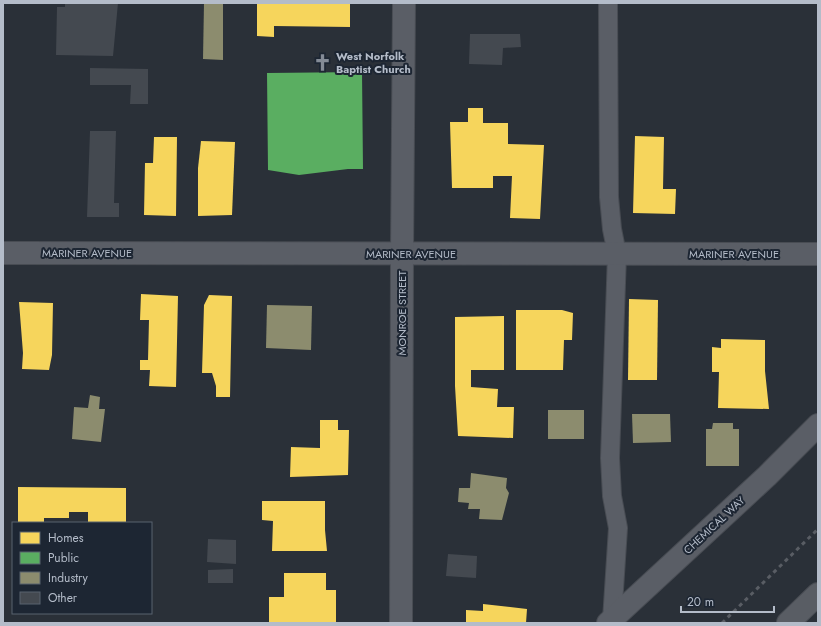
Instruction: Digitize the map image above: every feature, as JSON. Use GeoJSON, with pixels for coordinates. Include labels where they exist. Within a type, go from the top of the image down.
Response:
{"type":"FeatureCollection","features":[{"type":"Feature","properties":{"kind":"street","name":"MONROE STREET"},"geometry":{"type":"LineString","coordinates":[[401,623],[404,3]]}},
{"type":"Feature","properties":{"kind":"street","name":"MARINER AVENUE"},"geometry":{"type":"LineString","coordinates":[[3,253],[818,254]]}},
{"type":"Feature","properties":{"kind":"street","name":"CHEMICAL WAY"},"geometry":{"type":"LineString","coordinates":[[610,621],[767,476],[818,425]]}},
{"type":"Feature","properties":{"kind":"street"},"geometry":{"type":"LineString","coordinates":[[788,623],[818,594]]}},
{"type":"Feature","properties":{"kind":"lane"},"geometry":{"type":"LineString","coordinates":[[608,3],[609,197],[612,229],[617,254],[610,458],[612,496],[618,528],[610,621]]}},
{"type":"Feature","properties":{"kind":"building: Homes"},"geometry":{"type":"Polygon","coordinates":[[[257,3],[350,3],[350,27],[274,26],[274,37],[257,36],[257,3]]]}},
{"type":"Feature","properties":{"kind":"building: Homes"},"geometry":{"type":"Polygon","coordinates":[[[468,108],[483,108],[483,123],[508,123],[508,144],[544,145],[540,219],[510,218],[512,176],[493,176],[493,188],[452,188],[450,122],[468,122],[468,108]]]}},
{"type":"Feature","properties":{"kind":"building: Homes"},"geometry":{"type":"Polygon","coordinates":[[[635,136],[664,137],[663,189],[676,189],[675,214],[633,213],[635,136]]]}},
{"type":"Feature","properties":{"kind":"building: Homes"},"geometry":{"type":"Polygon","coordinates":[[[154,137],[177,137],[176,216],[144,215],[145,163],[153,163],[154,137]]]}},
{"type":"Feature","properties":{"kind":"building: Homes"},"geometry":{"type":"Polygon","coordinates":[[[201,141],[235,142],[232,215],[198,216],[198,168],[201,141]]]}},
{"type":"Feature","properties":{"kind":"building: Homes"},"geometry":{"type":"Polygon","coordinates":[[[141,294],[178,296],[176,387],[149,386],[150,370],[140,370],[140,360],[148,360],[149,320],[140,320],[141,294]]]}},
{"type":"Feature","properties":{"kind":"building: Homes"},"geometry":{"type":"Polygon","coordinates":[[[209,295],[232,296],[230,397],[216,397],[216,386],[212,373],[202,373],[204,305],[209,295]]]}},
{"type":"Feature","properties":{"kind":"building: Homes"},"geometry":{"type":"Polygon","coordinates":[[[629,299],[658,300],[657,380],[628,380],[629,299]]]}},
{"type":"Feature","properties":{"kind":"building: Homes"},"geometry":{"type":"Polygon","coordinates":[[[19,302],[53,303],[52,355],[49,370],[22,369],[23,353],[19,302]]]}},
{"type":"Feature","properties":{"kind":"building: Homes"},"geometry":{"type":"Polygon","coordinates":[[[516,310],[562,310],[573,313],[572,340],[564,340],[563,370],[516,370],[516,310]]]}},
{"type":"Feature","properties":{"kind":"building: Homes"},"geometry":{"type":"Polygon","coordinates":[[[504,316],[504,370],[471,370],[471,387],[498,389],[497,407],[514,407],[513,438],[458,436],[455,386],[455,317],[504,316]]]}},
{"type":"Feature","properties":{"kind":"building: Homes"},"geometry":{"type":"Polygon","coordinates":[[[721,339],[765,340],[765,371],[769,409],[718,408],[719,372],[712,372],[712,347],[721,348],[721,339]]]}},
{"type":"Feature","properties":{"kind":"building: Homes"},"geometry":{"type":"Polygon","coordinates":[[[320,420],[338,420],[338,430],[349,430],[348,475],[290,477],[291,447],[320,448],[320,420]]]}},
{"type":"Feature","properties":{"kind":"building: Homes"},"geometry":{"type":"Polygon","coordinates":[[[18,487],[126,488],[126,522],[88,522],[88,512],[69,512],[69,518],[44,518],[44,522],[18,522],[18,487]]]}},
{"type":"Feature","properties":{"kind":"building: Homes"},"geometry":{"type":"Polygon","coordinates":[[[262,501],[325,501],[327,551],[272,551],[273,521],[262,520],[262,501]]]}},
{"type":"Feature","properties":{"kind":"building: Homes"},"geometry":{"type":"Polygon","coordinates":[[[284,573],[326,573],[326,590],[336,590],[336,623],[269,623],[269,597],[284,597],[284,573]]]}},
{"type":"Feature","properties":{"kind":"building: Homes"},"geometry":{"type":"Polygon","coordinates":[[[483,604],[527,609],[526,623],[466,623],[466,610],[483,611],[483,604]]]}},
{"type":"Feature","properties":{"kind":"building: Public"},"geometry":{"type":"Polygon","coordinates":[[[362,72],[363,169],[348,169],[299,175],[268,170],[267,73],[362,72]]]}},
{"type":"Feature","properties":{"kind":"building: Industry"},"geometry":{"type":"Polygon","coordinates":[[[204,3],[223,3],[223,60],[203,59],[204,3]]]}},
{"type":"Feature","properties":{"kind":"building: Industry"},"geometry":{"type":"Polygon","coordinates":[[[267,305],[312,306],[311,350],[266,348],[267,305]]]}},
{"type":"Feature","properties":{"kind":"building: Industry"},"geometry":{"type":"Polygon","coordinates":[[[90,395],[100,397],[99,409],[105,409],[101,442],[72,439],[74,407],[88,408],[90,395]]]}},
{"type":"Feature","properties":{"kind":"building: Industry"},"geometry":{"type":"Polygon","coordinates":[[[548,410],[584,410],[584,439],[548,439],[548,410]]]}},
{"type":"Feature","properties":{"kind":"building: Industry"},"geometry":{"type":"Polygon","coordinates":[[[632,414],[670,414],[671,442],[633,443],[632,414]]]}},
{"type":"Feature","properties":{"kind":"building: Industry"},"geometry":{"type":"Polygon","coordinates":[[[713,423],[733,423],[733,429],[739,429],[739,466],[706,466],[706,429],[712,429],[713,423]]]}},
{"type":"Feature","properties":{"kind":"building: Industry"},"geometry":{"type":"Polygon","coordinates":[[[471,473],[507,478],[506,488],[509,493],[502,520],[479,519],[480,509],[468,509],[469,503],[458,502],[459,488],[470,488],[471,473]]]}},
{"type":"Feature","properties":{"kind":"building: Other"},"geometry":{"type":"Polygon","coordinates":[[[65,3],[118,3],[113,56],[56,55],[57,7],[65,7],[65,3]]]}},
{"type":"Feature","properties":{"kind":"building: Other"},"geometry":{"type":"Polygon","coordinates":[[[470,34],[520,34],[521,47],[503,48],[502,65],[469,64],[470,34]]]}},
{"type":"Feature","properties":{"kind":"building: Other"},"geometry":{"type":"Polygon","coordinates":[[[90,68],[148,69],[148,104],[130,104],[131,85],[90,85],[90,68]]]}},
{"type":"Feature","properties":{"kind":"building: Other"},"geometry":{"type":"Polygon","coordinates":[[[90,131],[116,131],[114,203],[119,203],[119,217],[87,217],[90,131]]]}},
{"type":"Feature","properties":{"kind":"building: Other"},"geometry":{"type":"Polygon","coordinates":[[[208,539],[236,540],[236,564],[207,562],[208,539]]]}},
{"type":"Feature","properties":{"kind":"building: Other"},"geometry":{"type":"Polygon","coordinates":[[[448,554],[477,556],[476,578],[446,576],[448,554]]]}},
{"type":"Feature","properties":{"kind":"building: Other"},"geometry":{"type":"Polygon","coordinates":[[[233,569],[233,583],[208,583],[208,570],[233,569]]]}},
{"type":"Feature","properties":{"kind":"railway"},"geometry":{"type":"LineString","coordinates":[[722,623],[818,529]]}},
{"type":"Feature","properties":{"kind":"place","name":"West Norfolk Baptist Church"},"geometry":{"type":"Point","coordinates":[323,62]}}]}
